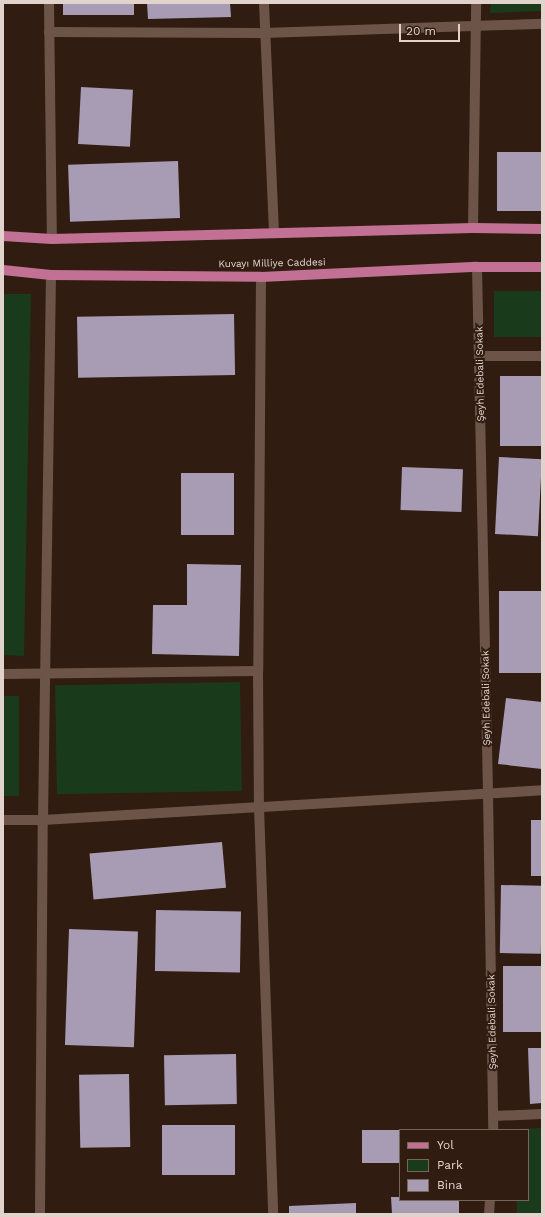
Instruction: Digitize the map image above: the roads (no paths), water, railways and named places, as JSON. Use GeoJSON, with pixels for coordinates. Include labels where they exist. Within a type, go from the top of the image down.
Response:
{"type":"FeatureCollection","features":[{"type":"Feature","properties":{"kind":"main road"},"geometry":{"type":"LineString","coordinates":[[3,236],[52,239],[473,228],[542,229]]}},
{"type":"Feature","properties":{"kind":"main road","name":"Kuvayı Milliye Caddesi"},"geometry":{"type":"LineString","coordinates":[[3,270],[51,275],[261,277],[477,267],[542,267]]}},
{"type":"Feature","properties":{"kind":"street"},"geometry":{"type":"LineString","coordinates":[[49,3],[52,239]]}},
{"type":"Feature","properties":{"kind":"street"},"geometry":{"type":"LineString","coordinates":[[264,3],[264,33],[274,233]]}},
{"type":"Feature","properties":{"kind":"street"},"geometry":{"type":"LineString","coordinates":[[473,228],[476,3]]}},
{"type":"Feature","properties":{"kind":"street"},"geometry":{"type":"LineString","coordinates":[[49,32],[264,33],[542,24]]}},
{"type":"Feature","properties":{"kind":"street","name":"Şeyh Edebali Sokak"},"geometry":{"type":"LineString","coordinates":[[477,267],[493,1129]]}},
{"type":"Feature","properties":{"kind":"street"},"geometry":{"type":"LineString","coordinates":[[40,1214],[43,820],[51,275]]}},
{"type":"Feature","properties":{"kind":"street"},"geometry":{"type":"LineString","coordinates":[[261,277],[258,671],[259,807],[273,1214]]}},
{"type":"Feature","properties":{"kind":"street"},"geometry":{"type":"LineString","coordinates":[[479,356],[542,356]]}},
{"type":"Feature","properties":{"kind":"street"},"geometry":{"type":"LineString","coordinates":[[3,674],[258,671]]}},
{"type":"Feature","properties":{"kind":"street"},"geometry":{"type":"LineString","coordinates":[[3,820],[43,820],[542,790]]}},
{"type":"Feature","properties":{"kind":"street"},"geometry":{"type":"LineString","coordinates":[[494,1116],[542,1114]]}},
{"type":"Feature","properties":{"kind":"street"},"geometry":{"type":"LineString","coordinates":[[489,1214],[490,1201]]}}]}
